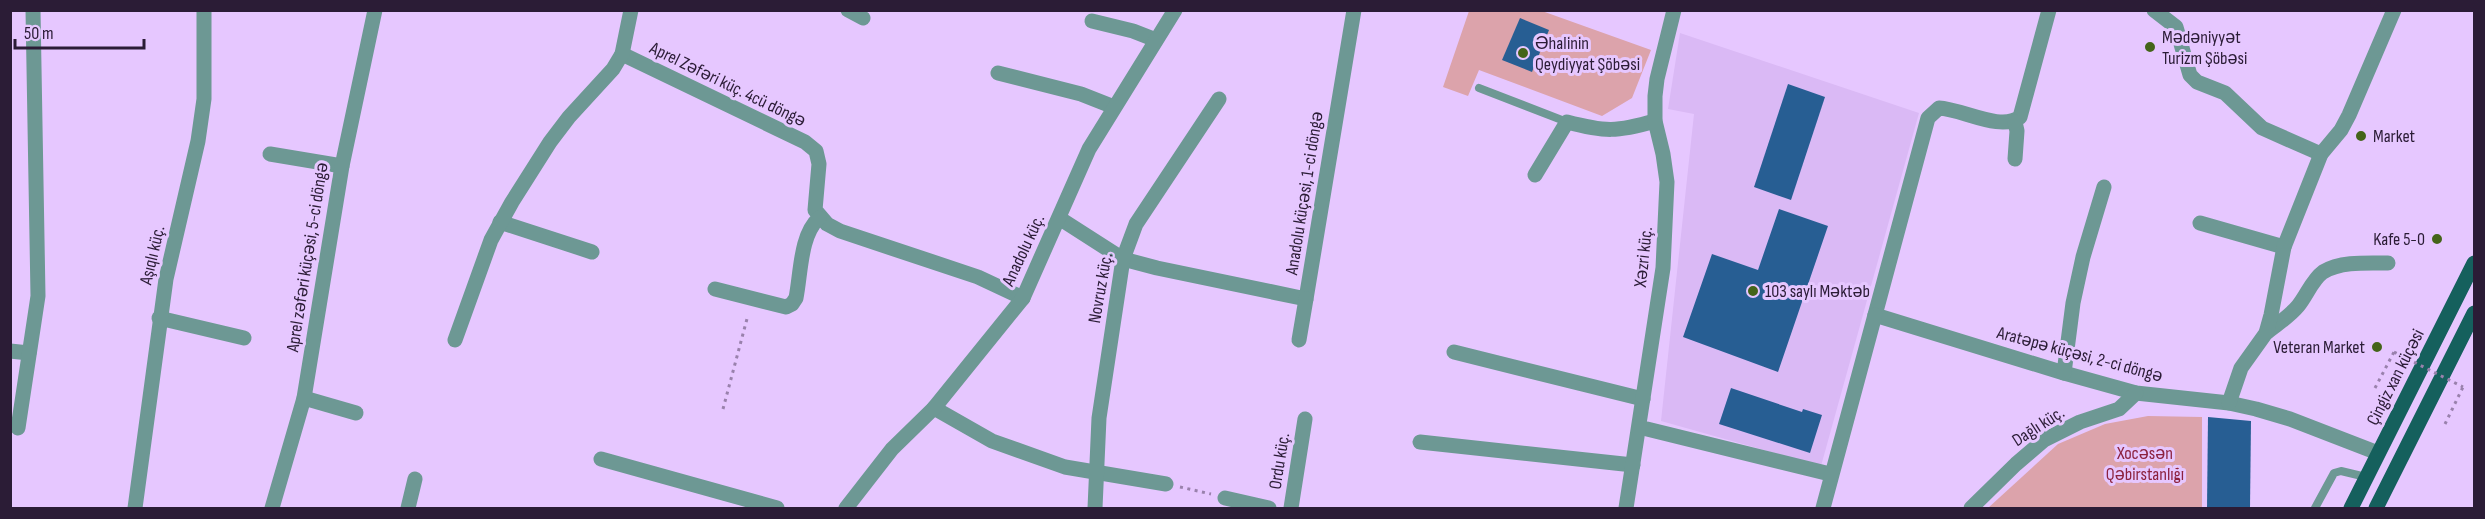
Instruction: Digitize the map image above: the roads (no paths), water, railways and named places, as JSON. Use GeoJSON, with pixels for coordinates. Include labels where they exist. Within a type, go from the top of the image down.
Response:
{"type":"FeatureCollection","features":[{"type":"Feature","properties":{"kind":"main road","name":"Çingiz xan küçəsi"},"geometry":{"type":"LineString","coordinates":[[2350,508],[2475,263]]}},
{"type":"Feature","properties":{"kind":"main road"},"geometry":{"type":"LineString","coordinates":[[2376,508],[2475,313]]}},
{"type":"Feature","properties":{"kind":"street"},"geometry":{"type":"LineString","coordinates":[[18,428],[38,296],[33,10]]}},
{"type":"Feature","properties":{"kind":"street","name":"Aşıqlı küç."},"geometry":{"type":"LineString","coordinates":[[135,508],[159,318],[198,141],[204,99],[204,10]]}},
{"type":"Feature","properties":{"kind":"street","name":"Aprel zəfəri küçəsi, 5-ci döngə"},"geometry":{"type":"LineString","coordinates":[[272,508],[304,398],[342,166],[375,10]]}},
{"type":"Feature","properties":{"kind":"street","name":"Aprel Zəfəri küç. 4cü döngə"},"geometry":{"type":"LineString","coordinates":[[455,340],[478,269],[500,222],[550,142],[569,117],[613,69],[622,54],[631,10]]}},
{"type":"Feature","properties":{"kind":"street"},"geometry":{"type":"LineString","coordinates":[[848,10],[863,18]]}},
{"type":"Feature","properties":{"kind":"street","name":"Anadolu küç."},"geometry":{"type":"LineString","coordinates":[[846,508],[892,449],[934,408],[1023,298],[1081,165],[1114,107],[1175,10]]}},
{"type":"Feature","properties":{"kind":"street","name":"Anadolu küçəsi, 1-ci döngə"},"geometry":{"type":"LineString","coordinates":[[1059,218],[1123,259],[1306,298],[1354,10]]}},
{"type":"Feature","properties":{"kind":"street","name":"Xəzri küç."},"geometry":{"type":"LineString","coordinates":[[1626,508],[1663,268],[1667,219],[1665,164],[1655,122],[1656,79],[1674,10]]}},
{"type":"Feature","properties":{"kind":"street"},"geometry":{"type":"LineString","coordinates":[[2014,122],[2024,109],[2049,10]]}},
{"type":"Feature","properties":{"kind":"street"},"geometry":{"type":"LineString","coordinates":[[2154,10],[2176,27],[2190,75],[2197,82],[2225,93],[2262,128],[2321,154]]}},
{"type":"Feature","properties":{"kind":"street"},"geometry":{"type":"LineString","coordinates":[[2266,333],[2284,247],[2321,154],[2341,130],[2349,115],[2394,10]]}},
{"type":"Feature","properties":{"kind":"street"},"geometry":{"type":"LineString","coordinates":[[1092,21],[1133,31],[1156,40]]}},
{"type":"Feature","properties":{"kind":"street","name":"Aprel Zəfəri küç. 4cü döngə"},"geometry":{"type":"LineString","coordinates":[[622,54],[805,142],[816,151],[819,164],[814,203],[819,218]]}},
{"type":"Feature","properties":{"kind":"street"},"geometry":{"type":"LineString","coordinates":[[998,73],[1081,94],[1114,107]]}},
{"type":"Feature","properties":{"kind":"street","name":"Novruz küç."},"geometry":{"type":"LineString","coordinates":[[1095,508],[1099,418],[1123,259],[1136,224],[1220,99]]}},
{"type":"Feature","properties":{"kind":"street"},"geometry":{"type":"LineString","coordinates":[[1823,508],[1830,474],[1928,118],[1939,108],[1947,108],[1995,122],[2014,122]]}},
{"type":"Feature","properties":{"kind":"street"},"geometry":{"type":"LineString","coordinates":[[1535,176],[1567,122],[1595,129],[1622,130],[1655,122]]}},
{"type":"Feature","properties":{"kind":"street"},"geometry":{"type":"LineString","coordinates":[[2014,122],[2017,131],[2015,159]]}},
{"type":"Feature","properties":{"kind":"street"},"geometry":{"type":"LineString","coordinates":[[270,154],[342,166]]}},
{"type":"Feature","properties":{"kind":"street"},"geometry":{"type":"LineString","coordinates":[[2064,373],[2073,303],[2083,257],[2104,187]]}},
{"type":"Feature","properties":{"kind":"street"},"geometry":{"type":"LineString","coordinates":[[715,289],[786,307],[792,304],[796,298],[808,235],[819,218],[840,231],[978,277],[1023,298]]}},
{"type":"Feature","properties":{"kind":"street"},"geometry":{"type":"LineString","coordinates":[[500,222],[592,252]]}},
{"type":"Feature","properties":{"kind":"street"},"geometry":{"type":"LineString","coordinates":[[2200,223],[2284,247]]}},
{"type":"Feature","properties":{"kind":"street"},"geometry":{"type":"LineString","coordinates":[[2229,403],[2241,368],[2266,333],[2299,305],[2316,279],[2323,273],[2356,263],[2388,263]]}},
{"type":"Feature","properties":{"kind":"street"},"geometry":{"type":"LineString","coordinates":[[1299,340],[1306,298]]}},
{"type":"Feature","properties":{"kind":"street","name":"Aratəpə küçəsi, 2-ci döngə"},"geometry":{"type":"LineString","coordinates":[[1875,315],[2136,393],[2229,403],[2290,419],[2378,453]]}},
{"type":"Feature","properties":{"kind":"street"},"geometry":{"type":"LineString","coordinates":[[159,318],[244,338]]}},
{"type":"Feature","properties":{"kind":"street"},"geometry":{"type":"LineString","coordinates":[[10,351],[29,353]]}},
{"type":"Feature","properties":{"kind":"street"},"geometry":{"type":"LineString","coordinates":[[1454,352],[1643,399]]}},
{"type":"Feature","properties":{"kind":"street","name":"Dağlı küç."},"geometry":{"type":"LineString","coordinates":[[1971,508],[2016,464],[2044,441],[2080,422],[2119,409],[2136,393]]}},
{"type":"Feature","properties":{"kind":"street"},"geometry":{"type":"LineString","coordinates":[[304,398],[356,412]]}},
{"type":"Feature","properties":{"kind":"street"},"geometry":{"type":"LineString","coordinates":[[934,408],[1001,445],[1065,467],[1167,484]]}},
{"type":"Feature","properties":{"kind":"street","name":"Ordu küç."},"geometry":{"type":"LineString","coordinates":[[1291,508],[1305,419]]}},
{"type":"Feature","properties":{"kind":"street"},"geometry":{"type":"LineString","coordinates":[[1647,429],[1830,474]]}},
{"type":"Feature","properties":{"kind":"street"},"geometry":{"type":"LineString","coordinates":[[1420,442],[1633,465]]}},
{"type":"Feature","properties":{"kind":"street"},"geometry":{"type":"LineString","coordinates":[[601,459],[777,508]]}},
{"type":"Feature","properties":{"kind":"street"},"geometry":{"type":"LineString","coordinates":[[408,508],[415,479]]}},
{"type":"Feature","properties":{"kind":"street"},"geometry":{"type":"LineString","coordinates":[[1225,498],[1269,508]]}},
{"type":"Feature","properties":{"kind":"lane"},"geometry":{"type":"LineString","coordinates":[[1479,88],[1567,122]]}},
{"type":"Feature","properties":{"kind":"lane"},"geometry":{"type":"LineString","coordinates":[[2314,508],[2334,473],[2341,471],[2366,477]]}},
{"type":"Feature","properties":{"kind":"place","name":"Mədəniyyət Turizm Şöbəsi"},"geometry":{"type":"Point","coordinates":[2150,47]}},
{"type":"Feature","properties":{"kind":"place","name":"Əhalinin Qeydiyyat Şöbəsi"},"geometry":{"type":"Point","coordinates":[1523,53]}},
{"type":"Feature","properties":{"kind":"place","name":"Market"},"geometry":{"type":"Point","coordinates":[2361,136]}},
{"type":"Feature","properties":{"kind":"place","name":"Kafe 5-0"},"geometry":{"type":"Point","coordinates":[2437,239]}},
{"type":"Feature","properties":{"kind":"place","name":"103 saylı Məktəb"},"geometry":{"type":"Point","coordinates":[1753,291]}},
{"type":"Feature","properties":{"kind":"place","name":"Veteran Market"},"geometry":{"type":"Point","coordinates":[2377,347]}},
{"type":"Feature","properties":{"kind":"park label","name":"Xocəsən Qəbirstanlığı"},"geometry":{"type":"Point","coordinates":[2145,463]}}]}
